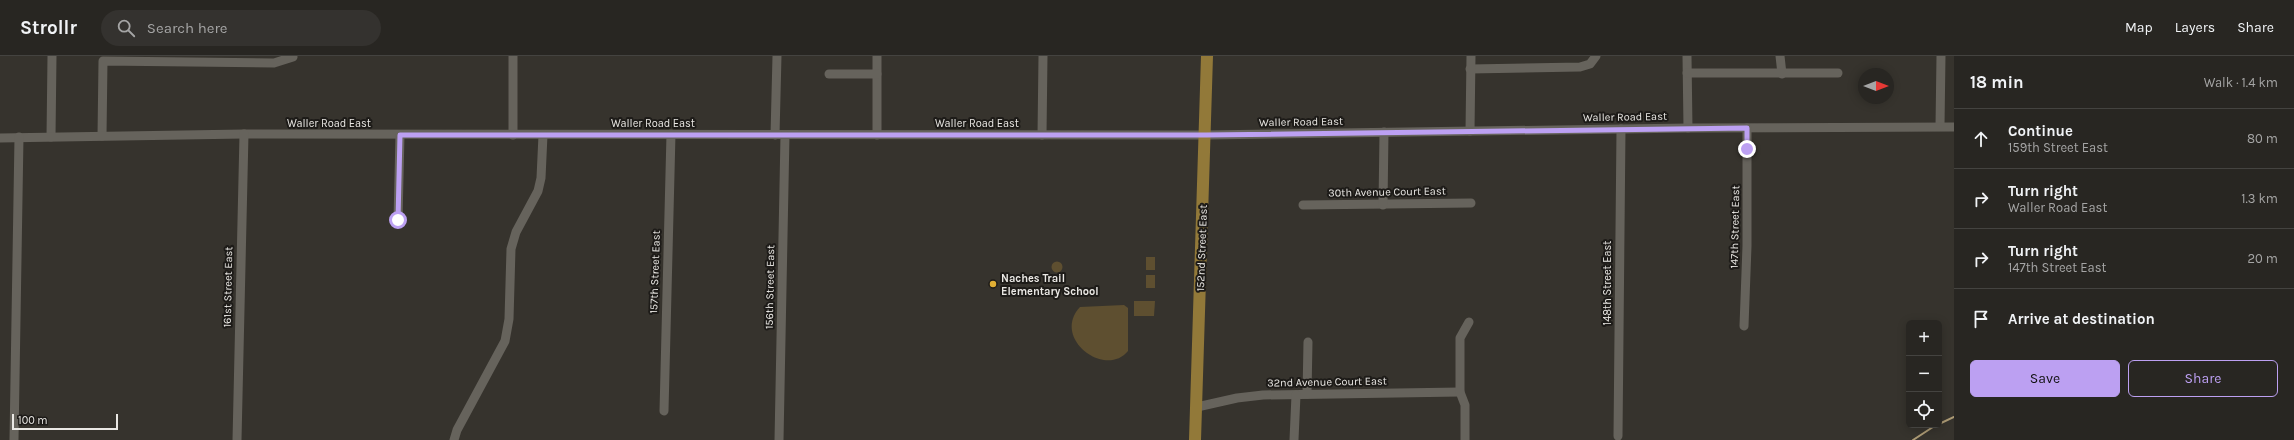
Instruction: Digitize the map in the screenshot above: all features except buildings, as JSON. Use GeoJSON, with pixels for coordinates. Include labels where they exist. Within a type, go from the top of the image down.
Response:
{"type":"FeatureCollection","features":[{"type":"Feature","properties":{"kind":"main road","name":"152nd Street East"},"geometry":{"type":"LineString","coordinates":[[1195,440],[1206,135],[1207,56]]}},
{"type":"Feature","properties":{"kind":"street"},"geometry":{"type":"LineString","coordinates":[[51,137],[52,56]]}},
{"type":"Feature","properties":{"kind":"street"},"geometry":{"type":"LineString","coordinates":[[513,56],[513,135]]}},
{"type":"Feature","properties":{"kind":"street"},"geometry":{"type":"LineString","coordinates":[[775,135],[777,56]]}},
{"type":"Feature","properties":{"kind":"street"},"geometry":{"type":"LineString","coordinates":[[876,56],[877,135]]}},
{"type":"Feature","properties":{"kind":"street"},"geometry":{"type":"LineString","coordinates":[[1042,135],[1043,56]]}},
{"type":"Feature","properties":{"kind":"street"},"geometry":{"type":"LineString","coordinates":[[1470,131],[1471,56]]}},
{"type":"Feature","properties":{"kind":"street"},"geometry":{"type":"LineString","coordinates":[[1687,56],[1688,128]]}},
{"type":"Feature","properties":{"kind":"street"},"geometry":{"type":"LineString","coordinates":[[1780,56],[1782,74]]}},
{"type":"Feature","properties":{"kind":"street"},"geometry":{"type":"LineString","coordinates":[[1940,126],[1941,56]]}},
{"type":"Feature","properties":{"kind":"street"},"geometry":{"type":"LineString","coordinates":[[102,136],[103,61],[147,59],[274,63],[288,60],[293,57]]}},
{"type":"Feature","properties":{"kind":"street"},"geometry":{"type":"LineString","coordinates":[[1470,69],[1580,67],[1595,58]]}},
{"type":"Feature","properties":{"kind":"street"},"geometry":{"type":"LineString","coordinates":[[1687,73],[1838,73]]}},
{"type":"Feature","properties":{"kind":"street"},"geometry":{"type":"LineString","coordinates":[[829,74],[876,74]]}},
{"type":"Feature","properties":{"kind":"street","name":"Waller Road East"},"geometry":{"type":"LineString","coordinates":[[0,138],[244,134],[1206,135],[1688,128],[1954,126]]}},
{"type":"Feature","properties":{"kind":"street","name":"147th Street East"},"geometry":{"type":"LineString","coordinates":[[1744,326],[1747,238],[1747,128]]}},
{"type":"Feature","properties":{"kind":"street","name":"148th Street East"},"geometry":{"type":"LineString","coordinates":[[1618,436],[1621,129]]}},
{"type":"Feature","properties":{"kind":"street"},"geometry":{"type":"LineString","coordinates":[[1382,205],[1384,132]]}},
{"type":"Feature","properties":{"kind":"street","name":"161st Street East"},"geometry":{"type":"LineString","coordinates":[[237,440],[244,134]]}},
{"type":"Feature","properties":{"kind":"street","name":"157th Street East"},"geometry":{"type":"LineString","coordinates":[[664,411],[671,134]]}},
{"type":"Feature","properties":{"kind":"street"},"geometry":{"type":"LineString","coordinates":[[398,220],[400,135]]}},
{"type":"Feature","properties":{"kind":"street"},"geometry":{"type":"LineString","coordinates":[[454,440],[457,430],[505,341],[509,319],[511,249],[518,228],[538,191],[541,178],[543,135]]}},
{"type":"Feature","properties":{"kind":"street","name":"156th Street East"},"geometry":{"type":"LineString","coordinates":[[779,440],[785,135]]}},
{"type":"Feature","properties":{"kind":"street"},"geometry":{"type":"LineString","coordinates":[[14,440],[19,137]]}},
{"type":"Feature","properties":{"kind":"street","name":"30th Avenue Court East"},"geometry":{"type":"LineString","coordinates":[[1303,205],[1471,203]]}},
{"type":"Feature","properties":{"kind":"street"},"geometry":{"type":"LineString","coordinates":[[1465,440],[1465,405],[1460,392],[1460,338],[1470,322]]}},
{"type":"Feature","properties":{"kind":"street"},"geometry":{"type":"LineString","coordinates":[[1307,394],[1308,342]]}},
{"type":"Feature","properties":{"kind":"street","name":"32nd Avenue Court East"},"geometry":{"type":"LineString","coordinates":[[1196,407],[1237,398],[1307,394],[1460,392]]}},
{"type":"Feature","properties":{"kind":"street"},"geometry":{"type":"LineString","coordinates":[[1294,440],[1296,395]]}},
{"type":"Feature","properties":{"kind":"shaded area"},"geometry":{"type":"Polygon","coordinates":[[[1146,257],[1155,257],[1155,270],[1146,270],[1146,257]]]}},
{"type":"Feature","properties":{"kind":"shaded area"},"geometry":{"type":"Polygon","coordinates":[[[1057,261],[1061,263],[1063,267],[1061,271],[1057,273],[1053,271],[1051,267],[1053,263],[1057,261]]]}},
{"type":"Feature","properties":{"kind":"shaded area"},"geometry":{"type":"Polygon","coordinates":[[[1146,275],[1155,275],[1155,288],[1146,288],[1146,275]]]}},
{"type":"Feature","properties":{"kind":"shaded area"},"geometry":{"type":"Polygon","coordinates":[[[1134,301],[1155,301],[1154,316],[1134,316],[1134,301]]]}},
{"type":"Feature","properties":{"kind":"shaded area"},"geometry":{"type":"Polygon","coordinates":[[[1124,305],[1128,308],[1128,351],[1118,358],[1107,360],[1095,358],[1084,351],[1076,342],[1072,331],[1073,319],[1080,307],[1124,305]]]}},
{"type":"Feature","properties":{"kind":"waterway"},"geometry":{"type":"LineString","coordinates":[[1942,423],[1954,417]]}},
{"type":"Feature","properties":{"kind":"waterway"},"geometry":{"type":"LineString","coordinates":[[1913,440],[1931,428]]}},
{"type":"Feature","properties":{"kind":"place","name":"Naches Trail Elementary School"},"geometry":{"type":"Point","coordinates":[993,284]}},
{"type":"Feature","properties":{"kind":"route"},"geometry":{"type":"LineString","coordinates":[[398,220],[400,135],[1206,135],[1747,128],[1747,149]]}}]}
